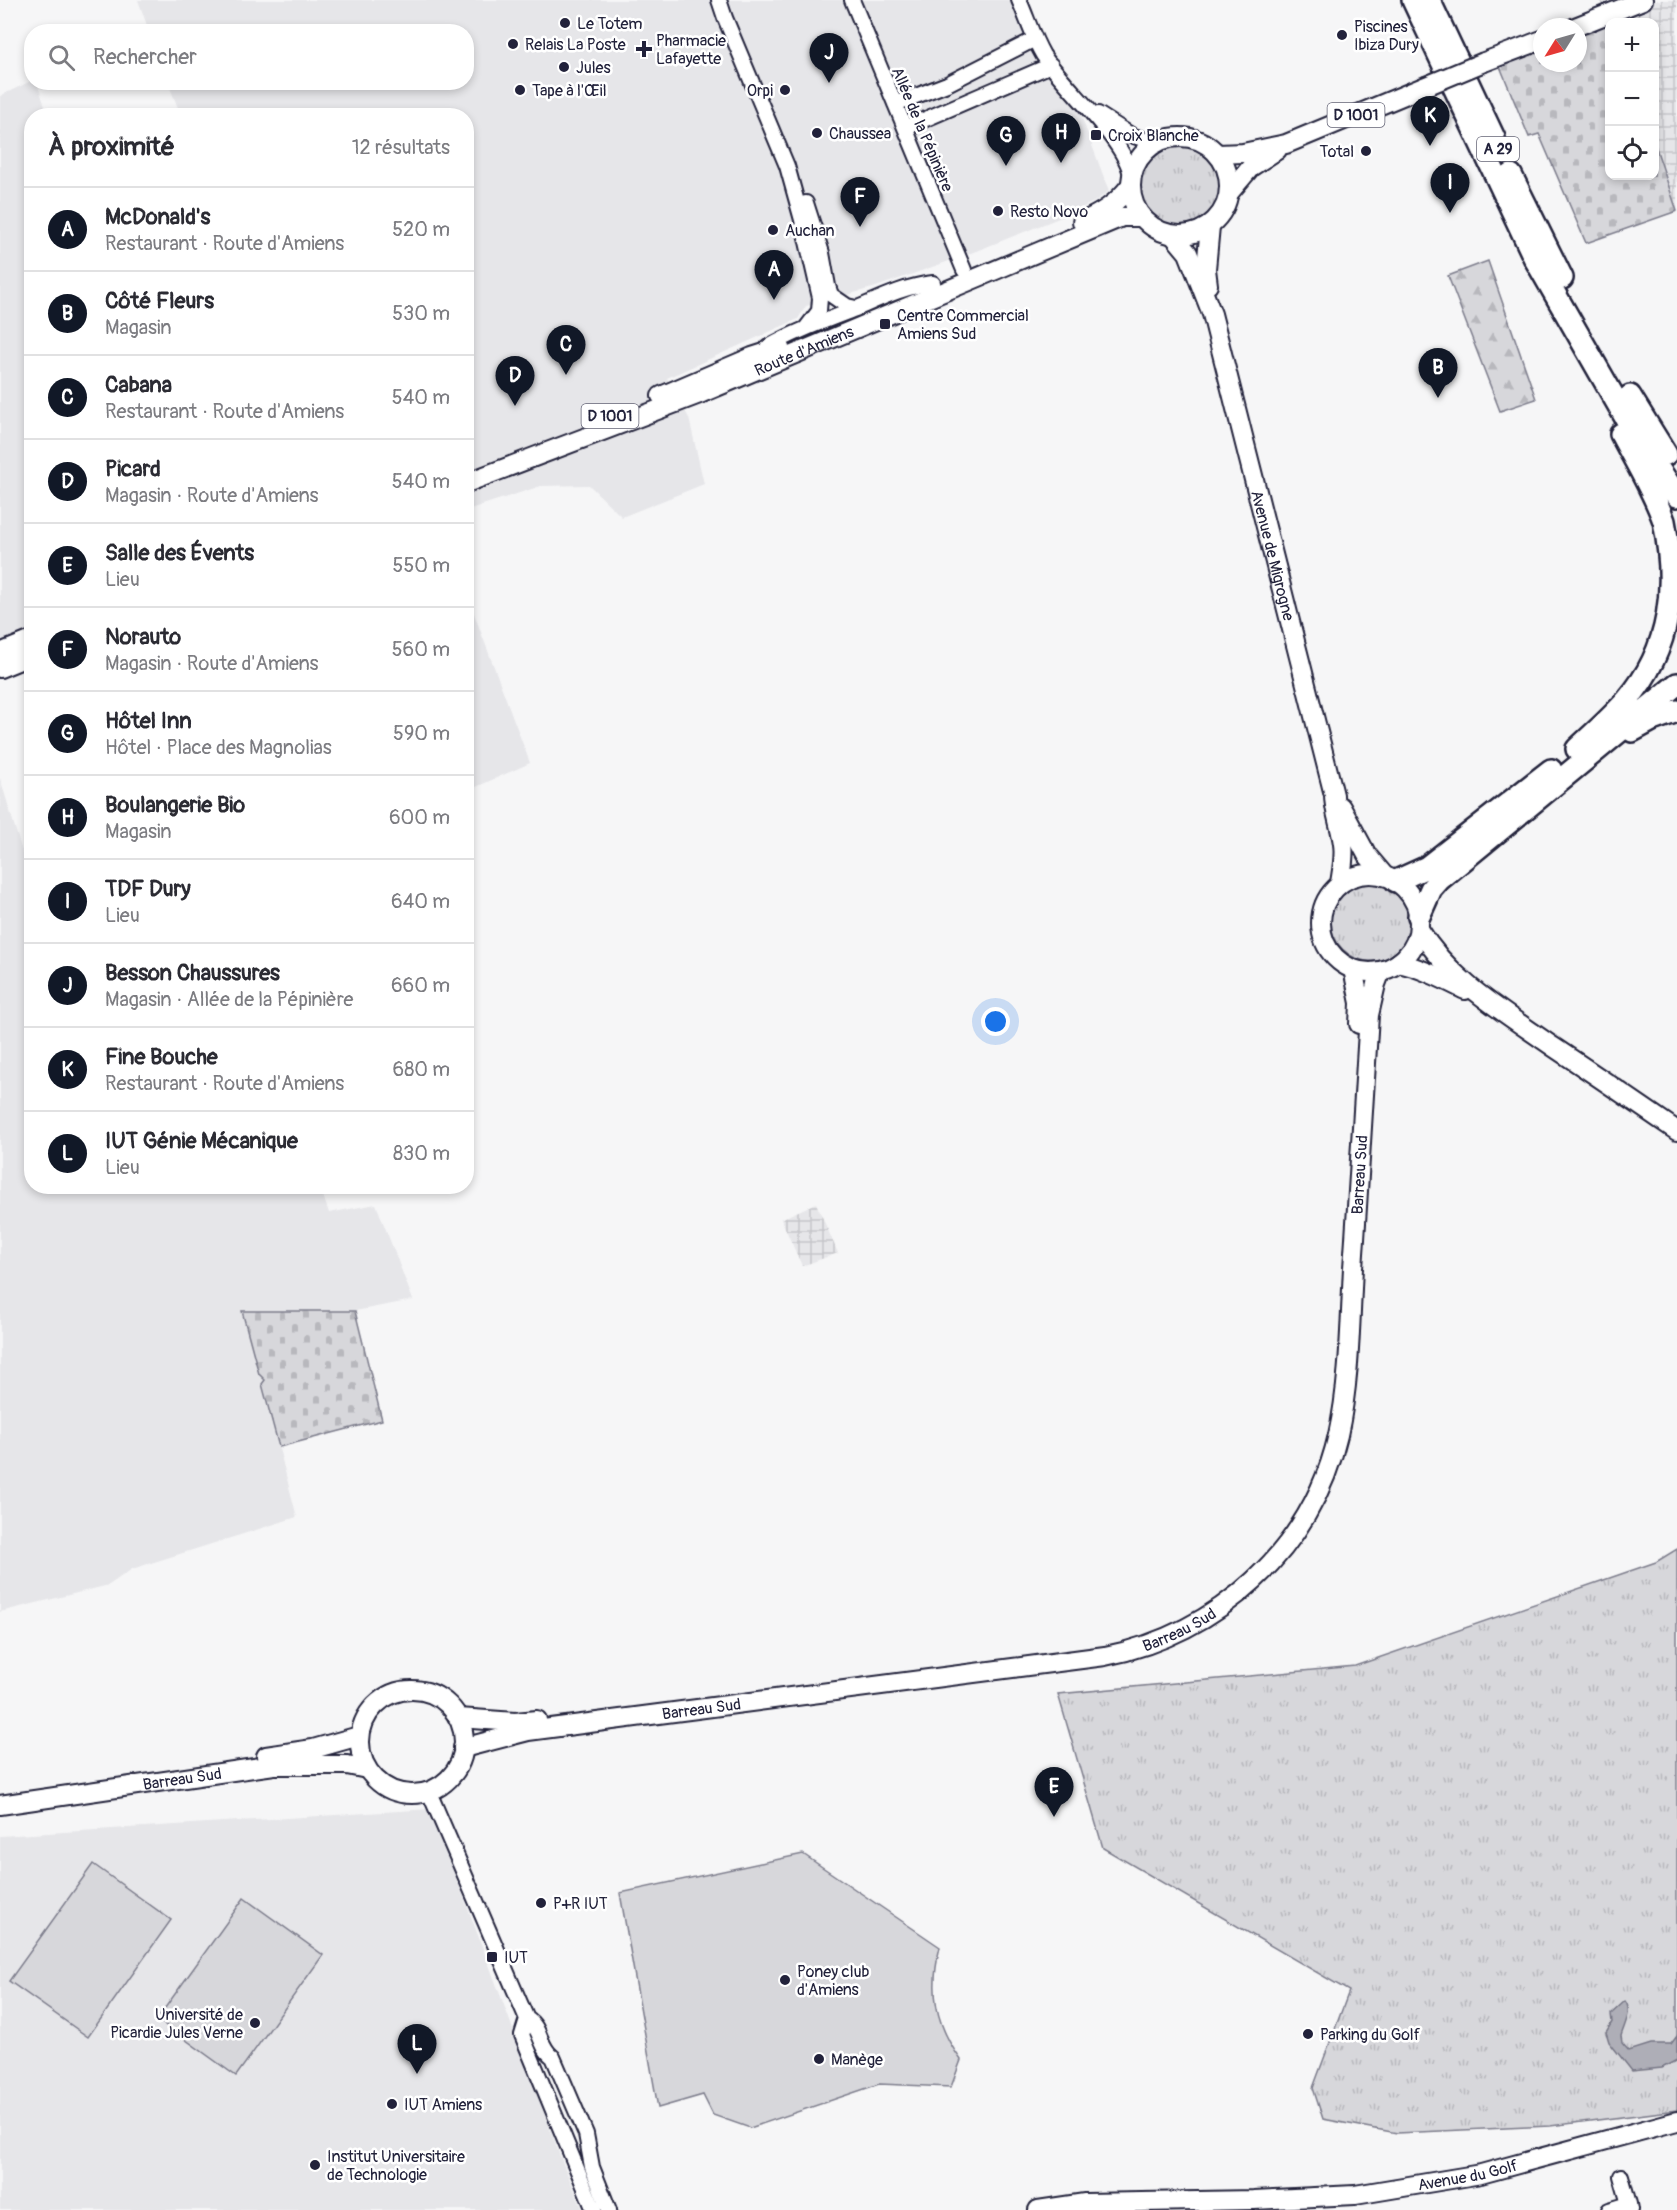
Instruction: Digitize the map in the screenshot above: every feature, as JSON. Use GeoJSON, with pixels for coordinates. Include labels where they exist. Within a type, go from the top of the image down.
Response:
{"type":"FeatureCollection","features":[{"type":"Feature","properties":{"kind":"highway","name":"A 29"},"geometry":{"type":"LineString","coordinates":[[1413,0],[1535,259],[1635,434],[1677,496]]}},
{"type":"Feature","properties":{"kind":"highway","name":"A 29"},"geometry":{"type":"LineString","coordinates":[[1430,0],[1555,266],[1607,358],[1677,470]]}},
{"type":"Feature","properties":{"kind":"highway"},"geometry":{"type":"LineString","coordinates":[[1542,268],[1558,315],[1580,362],[1651,490],[1665,522],[1674,557],[1676,587],[1666,639],[1654,663],[1585,751]]}},
{"type":"Feature","properties":{"kind":"highway"},"geometry":{"type":"LineString","coordinates":[[1419,923],[1431,889],[1439,880],[1585,751],[1677,675]]}},
{"type":"Feature","properties":{"kind":"highway"},"geometry":{"type":"LineString","coordinates":[[1390,878],[1427,867],[1677,684]]}},
{"type":"Feature","properties":{"kind":"highway"},"geometry":{"type":"LineString","coordinates":[[1585,751],[1677,711]]}},
{"type":"Feature","properties":{"kind":"main road"},"geometry":{"type":"LineString","coordinates":[[1587,22],[1643,0]]}},
{"type":"Feature","properties":{"kind":"main road","name":"D 1001"},"geometry":{"type":"LineString","coordinates":[[1229,193],[1251,167],[1286,144],[1533,43]]}},
{"type":"Feature","properties":{"kind":"main road"},"geometry":{"type":"LineString","coordinates":[[1171,137],[1188,137],[1204,143],[1218,154],[1227,172],[1229,193],[1223,210],[1210,226],[1192,234],[1173,235],[1155,229],[1141,217],[1131,197],[1131,181],[1139,157],[1155,143],[1171,137]]}},
{"type":"Feature","properties":{"kind":"main road","name":"D 1001"},"geometry":{"type":"LineString","coordinates":[[1218,154],[1235,154],[1286,144]]}},
{"type":"Feature","properties":{"kind":"main road","name":"Route d'Amiens"},"geometry":{"type":"LineString","coordinates":[[474,468],[820,332],[1098,215],[1116,203],[1131,181]]}},
{"type":"Feature","properties":{"kind":"main road","name":"Route d'Amiens"},"geometry":{"type":"LineString","coordinates":[[474,480],[702,393],[1122,217],[1141,217]]}},
{"type":"Feature","properties":{"kind":"main road","name":"Avenue de Migrogne"},"geometry":{"type":"LineString","coordinates":[[1210,226],[1206,269],[1212,314],[1334,795],[1334,805],[1343,841],[1344,856],[1340,884]]}},
{"type":"Feature","properties":{"kind":"main road","name":"Avenue de Migrogne"},"geometry":{"type":"LineString","coordinates":[[1173,235],[1188,253],[1212,314]]}},
{"type":"Feature","properties":{"kind":"main road"},"geometry":{"type":"LineString","coordinates":[[0,653],[24,643]]}},
{"type":"Feature","properties":{"kind":"main road"},"geometry":{"type":"LineString","coordinates":[[0,668],[24,658]]}},
{"type":"Feature","properties":{"kind":"main road","name":"Avenue de Migrogne"},"geometry":{"type":"LineString","coordinates":[[1334,795],[1367,855],[1390,878]]}},
{"type":"Feature","properties":{"kind":"main road"},"geometry":{"type":"LineString","coordinates":[[1419,923],[1413,948],[1398,963],[1381,971],[1367,972],[1353,969],[1331,952],[1322,932],[1322,911],[1326,900],[1340,884],[1356,875],[1375,874],[1390,878],[1403,886],[1414,900],[1419,923],[1429,945],[1460,979],[1491,1004],[1677,1131]]}},
{"type":"Feature","properties":{"kind":"main road"},"geometry":{"type":"LineString","coordinates":[[1398,963],[1432,974],[1491,1004]]}},
{"type":"Feature","properties":{"kind":"main road","name":"Barreau Sud"},"geometry":{"type":"LineString","coordinates":[[459,1718],[515,1722],[558,1718],[1098,1651],[1171,1630],[1196,1616],[1242,1584],[1280,1543],[1311,1493],[1327,1449],[1335,1407],[1345,1281],[1360,1003],[1353,969]]}},
{"type":"Feature","properties":{"kind":"main road","name":"Barreau Sud"},"geometry":{"type":"LineString","coordinates":[[464,1748],[528,1731],[1105,1656],[1154,1643],[1182,1630],[1232,1601],[1260,1575],[1300,1526],[1322,1482],[1338,1434],[1344,1399],[1369,1015],[1381,971]]}},
{"type":"Feature","properties":{"kind":"main road"},"geometry":{"type":"LineString","coordinates":[[408,1690],[428,1692],[443,1701],[459,1718],[464,1748],[458,1765],[449,1778],[429,1792],[417,1794],[398,1792],[377,1781],[367,1769],[360,1752],[359,1736],[364,1721],[376,1705],[391,1694],[408,1690]]}},
{"type":"Feature","properties":{"kind":"main road","name":"Barreau Sud"},"geometry":{"type":"LineString","coordinates":[[0,1796],[313,1749],[359,1736]]}},
{"type":"Feature","properties":{"kind":"main road","name":"Barreau Sud"},"geometry":{"type":"LineString","coordinates":[[0,1805],[274,1765],[347,1765],[367,1769]]}},
{"type":"Feature","properties":{"kind":"main road","name":"Avenue du Golf"},"geometry":{"type":"LineString","coordinates":[[1038,2210],[1085,2203],[1271,2204],[1355,2195],[1481,2174],[1677,2121]]}},
{"type":"Feature","properties":{"kind":"street"},"geometry":{"type":"LineString","coordinates":[[719,0],[787,166],[819,287],[819,311],[806,328]]}},
{"type":"Feature","properties":{"kind":"street","name":"Allée de la Pépinière"},"geometry":{"type":"LineString","coordinates":[[852,0],[964,270]]}},
{"type":"Feature","properties":{"kind":"street"},"geometry":{"type":"LineString","coordinates":[[1020,0],[1035,39],[1051,65],[1123,154],[1130,165],[1131,181]]}},
{"type":"Feature","properties":{"kind":"street"},"geometry":{"type":"LineString","coordinates":[[895,104],[947,84],[1035,39]]}},
{"type":"Feature","properties":{"kind":"street"},"geometry":{"type":"LineString","coordinates":[[905,128],[1051,65]]}},
{"type":"Feature","properties":{"kind":"street"},"geometry":{"type":"LineString","coordinates":[[1073,93],[1116,126],[1131,135],[1155,143]]}},
{"type":"Feature","properties":{"kind":"street"},"geometry":{"type":"LineString","coordinates":[[787,166],[800,187],[811,218],[822,253],[831,295],[847,306],[856,308]]}},
{"type":"Feature","properties":{"kind":"street"},"geometry":{"type":"LineString","coordinates":[[752,357],[806,328],[914,285],[933,283]]}},
{"type":"Feature","properties":{"kind":"street"},"geometry":{"type":"LineString","coordinates":[[429,1792],[527,2019],[533,2022],[546,2052],[552,2057],[586,2134],[592,2168],[609,2210]]}},
{"type":"Feature","properties":{"kind":"street"},"geometry":{"type":"LineString","coordinates":[[527,2019],[522,2035],[594,2210]]}},
{"type":"Feature","properties":{"kind":"street"},"geometry":{"type":"LineString","coordinates":[[1609,2210],[1630,2207],[1621,2176]]}},
{"type":"Feature","properties":{"kind":"shaded area"},"geometry":{"type":"Polygon","coordinates":[[[138,0],[1025,0],[1045,49],[1067,78],[1109,191],[1094,202],[1064,216],[966,255],[876,287],[806,306],[798,319],[667,378],[689,418],[704,484],[622,517],[589,485],[541,486],[474,508],[474,108],[178,108],[171,90],[474,90],[474,24],[147,24],[138,0]]]}},
{"type":"Feature","properties":{"kind":"shaded area"},"geometry":{"type":"Polygon","coordinates":[[[1677,0],[1677,212],[1659,162],[1659,18],[1606,18],[1600,1],[1677,0]]]}},
{"type":"Feature","properties":{"kind":"shaded area"},"geometry":{"type":"Polygon","coordinates":[[[24,84],[24,90],[39,90],[46,108],[24,108],[24,649],[0,658],[0,96],[24,84]]]}},
{"type":"Feature","properties":{"kind":"shaded area"},"geometry":{"type":"Polygon","coordinates":[[[474,614],[530,763],[474,788],[474,614]]]}},
{"type":"Feature","properties":{"kind":"shaded area"},"geometry":{"type":"Polygon","coordinates":[[[0,778],[24,858],[24,1194],[322,1194],[329,1213],[376,1204],[413,1300],[355,1311],[242,1311],[259,1374],[266,1380],[262,1384],[297,1517],[132,1569],[109,1585],[0,1612],[0,778]]]}},
{"type":"Feature","properties":{"kind":"shaded area"},"geometry":{"type":"Polygon","coordinates":[[[816,1203],[838,1253],[802,1266],[781,1219],[816,1203]]]}},
{"type":"Feature","properties":{"kind":"shaded area","name":"Université de Picardie Jules Verne"},"geometry":{"type":"Polygon","coordinates":[[[431,1809],[562,2161],[583,2210],[0,2210],[0,1836],[431,1809]]]}},
{"type":"Feature","properties":{"kind":"shaded area"},"geometry":{"type":"Polygon","coordinates":[[[1625,2001],[1628,2014],[1621,2036],[1622,2043],[1629,2051],[1651,2044],[1671,2044],[1677,2036],[1677,2060],[1662,2068],[1632,2071],[1609,2042],[1606,2032],[1612,2022],[1611,2014],[1625,2001]]]}},
{"type":"Feature","properties":{"kind":"green space"},"geometry":{"type":"Polygon","coordinates":[[[1605,25],[1605,180],[1659,180],[1659,157],[1677,211],[1586,243],[1539,134],[1529,137],[1499,64],[1533,52],[1533,72],[1587,72],[1587,32],[1605,25]]]}},
{"type":"Feature","properties":{"kind":"green space"},"geometry":{"type":"Polygon","coordinates":[[[1172,146],[1188,146],[1203,153],[1214,164],[1221,179],[1218,203],[1209,216],[1188,228],[1172,228],[1157,221],[1146,210],[1139,195],[1139,179],[1146,164],[1157,153],[1172,146]]]}},
{"type":"Feature","properties":{"kind":"green space"},"geometry":{"type":"Polygon","coordinates":[[[1488,261],[1536,399],[1500,411],[1448,276],[1488,261]]]}},
{"type":"Feature","properties":{"kind":"green space"},"geometry":{"type":"Polygon","coordinates":[[[1363,881],[1379,881],[1400,892],[1411,913],[1411,929],[1400,950],[1379,961],[1363,961],[1349,955],[1337,943],[1331,929],[1331,913],[1337,899],[1349,887],[1363,881]]]}},
{"type":"Feature","properties":{"kind":"green space"},"geometry":{"type":"Polygon","coordinates":[[[242,1311],[355,1311],[382,1420],[279,1447],[262,1384],[265,1380],[259,1374],[242,1311]]]}},
{"type":"Feature","properties":{"kind":"green space"},"geometry":{"type":"Polygon","coordinates":[[[1677,1549],[1677,2110],[1550,2126],[1397,2133],[1323,2119],[1313,2088],[1349,1991],[1103,1848],[1058,1694],[1355,1666],[1656,1562],[1677,1549]]]}},
{"type":"Feature","properties":{"kind":"green space","name":"Poney club d'Amiens"},"geometry":{"type":"Polygon","coordinates":[[[803,1854],[940,1947],[935,1978],[937,2006],[945,2033],[961,2060],[951,2087],[879,2084],[750,2128],[713,2115],[703,2095],[658,2108],[620,1893],[803,1854]]]}},
{"type":"Feature","properties":{"kind":"green space"},"geometry":{"type":"Polygon","coordinates":[[[93,1864],[171,1920],[88,2037],[9,1981],[93,1864]]]}},
{"type":"Feature","properties":{"kind":"green space"},"geometry":{"type":"Polygon","coordinates":[[[244,1898],[323,1955],[236,2076],[157,2019],[244,1898]]]}},
{"type":"Feature","properties":{"kind":"place","name":"Le Totem"},"geometry":{"type":"Point","coordinates":[565,23]}},
{"type":"Feature","properties":{"kind":"place","name":"Piscines Ibiza Dury"},"geometry":{"type":"Point","coordinates":[1342,35]}},
{"type":"Feature","properties":{"kind":"place","name":"Relais La Poste"},"geometry":{"type":"Point","coordinates":[513,44]}},
{"type":"Feature","properties":{"kind":"place","name":"Pharmacie Lafayette"},"geometry":{"type":"Point","coordinates":[644,49]}},
{"type":"Feature","properties":{"kind":"place","name":"Jules"},"geometry":{"type":"Point","coordinates":[564,67]}},
{"type":"Feature","properties":{"kind":"place","name":"Besson Chaussures"},"geometry":{"type":"Point","coordinates":[829,83]}},
{"type":"Feature","properties":{"kind":"place","name":"Tape à l'Œil"},"geometry":{"type":"Point","coordinates":[520,90]}},
{"type":"Feature","properties":{"kind":"place","name":"Orpi"},"geometry":{"type":"Point","coordinates":[785,90]}},
{"type":"Feature","properties":{"kind":"place","name":"Chaussea"},"geometry":{"type":"Point","coordinates":[817,133]}},
{"type":"Feature","properties":{"kind":"place","name":"Croix Blanche"},"geometry":{"type":"Point","coordinates":[1096,135]}},
{"type":"Feature","properties":{"kind":"place","name":"Fine Bouche"},"geometry":{"type":"Point","coordinates":[1430,146]}},
{"type":"Feature","properties":{"kind":"place","name":"Total"},"geometry":{"type":"Point","coordinates":[1366,151]}},
{"type":"Feature","properties":{"kind":"place","name":"Boulangerie Bio"},"geometry":{"type":"Point","coordinates":[1061,163]}},
{"type":"Feature","properties":{"kind":"place","name":"Hôtel Inn"},"geometry":{"type":"Point","coordinates":[1006,166]}},
{"type":"Feature","properties":{"kind":"place","name":"Resto Novo"},"geometry":{"type":"Point","coordinates":[998,211]}},
{"type":"Feature","properties":{"kind":"place","name":"TDF Dury"},"geometry":{"type":"Point","coordinates":[1450,213]}},
{"type":"Feature","properties":{"kind":"place","name":"Norauto"},"geometry":{"type":"Point","coordinates":[860,227]}},
{"type":"Feature","properties":{"kind":"place","name":"Auchan"},"geometry":{"type":"Point","coordinates":[773,230]}},
{"type":"Feature","properties":{"kind":"place","name":"McDonald's"},"geometry":{"type":"Point","coordinates":[774,300]}},
{"type":"Feature","properties":{"kind":"place","name":"Centre Commercial Amiens Sud"},"geometry":{"type":"Point","coordinates":[885,324]}},
{"type":"Feature","properties":{"kind":"place","name":"Cabana"},"geometry":{"type":"Point","coordinates":[566,375]}},
{"type":"Feature","properties":{"kind":"place","name":"Côté Fleurs"},"geometry":{"type":"Point","coordinates":[1438,398]}},
{"type":"Feature","properties":{"kind":"place","name":"Picard"},"geometry":{"type":"Point","coordinates":[515,406]}},
{"type":"Feature","properties":{"kind":"place","name":"Salle des Évents"},"geometry":{"type":"Point","coordinates":[1054,1817]}},
{"type":"Feature","properties":{"kind":"place","name":"P+R IUT"},"geometry":{"type":"Point","coordinates":[541,1903]}},
{"type":"Feature","properties":{"kind":"place","name":"IUT"},"geometry":{"type":"Point","coordinates":[492,1957]}},
{"type":"Feature","properties":{"kind":"place","name":"Poney club d'Amiens"},"geometry":{"type":"Point","coordinates":[785,1980]}},
{"type":"Feature","properties":{"kind":"place","name":"Université de Picardie Jules Verne"},"geometry":{"type":"Point","coordinates":[255,2023]}},
{"type":"Feature","properties":{"kind":"place","name":"Parking du Golf"},"geometry":{"type":"Point","coordinates":[1308,2034]}},
{"type":"Feature","properties":{"kind":"place","name":"Manège"},"geometry":{"type":"Point","coordinates":[819,2059]}},
{"type":"Feature","properties":{"kind":"place","name":"IUT Génie Mécanique"},"geometry":{"type":"Point","coordinates":[417,2074]}},
{"type":"Feature","properties":{"kind":"place","name":"IUT Amiens"},"geometry":{"type":"Point","coordinates":[392,2104]}},
{"type":"Feature","properties":{"kind":"place","name":"Institut Universitaire de Technologie"},"geometry":{"type":"Point","coordinates":[315,2165]}}]}
